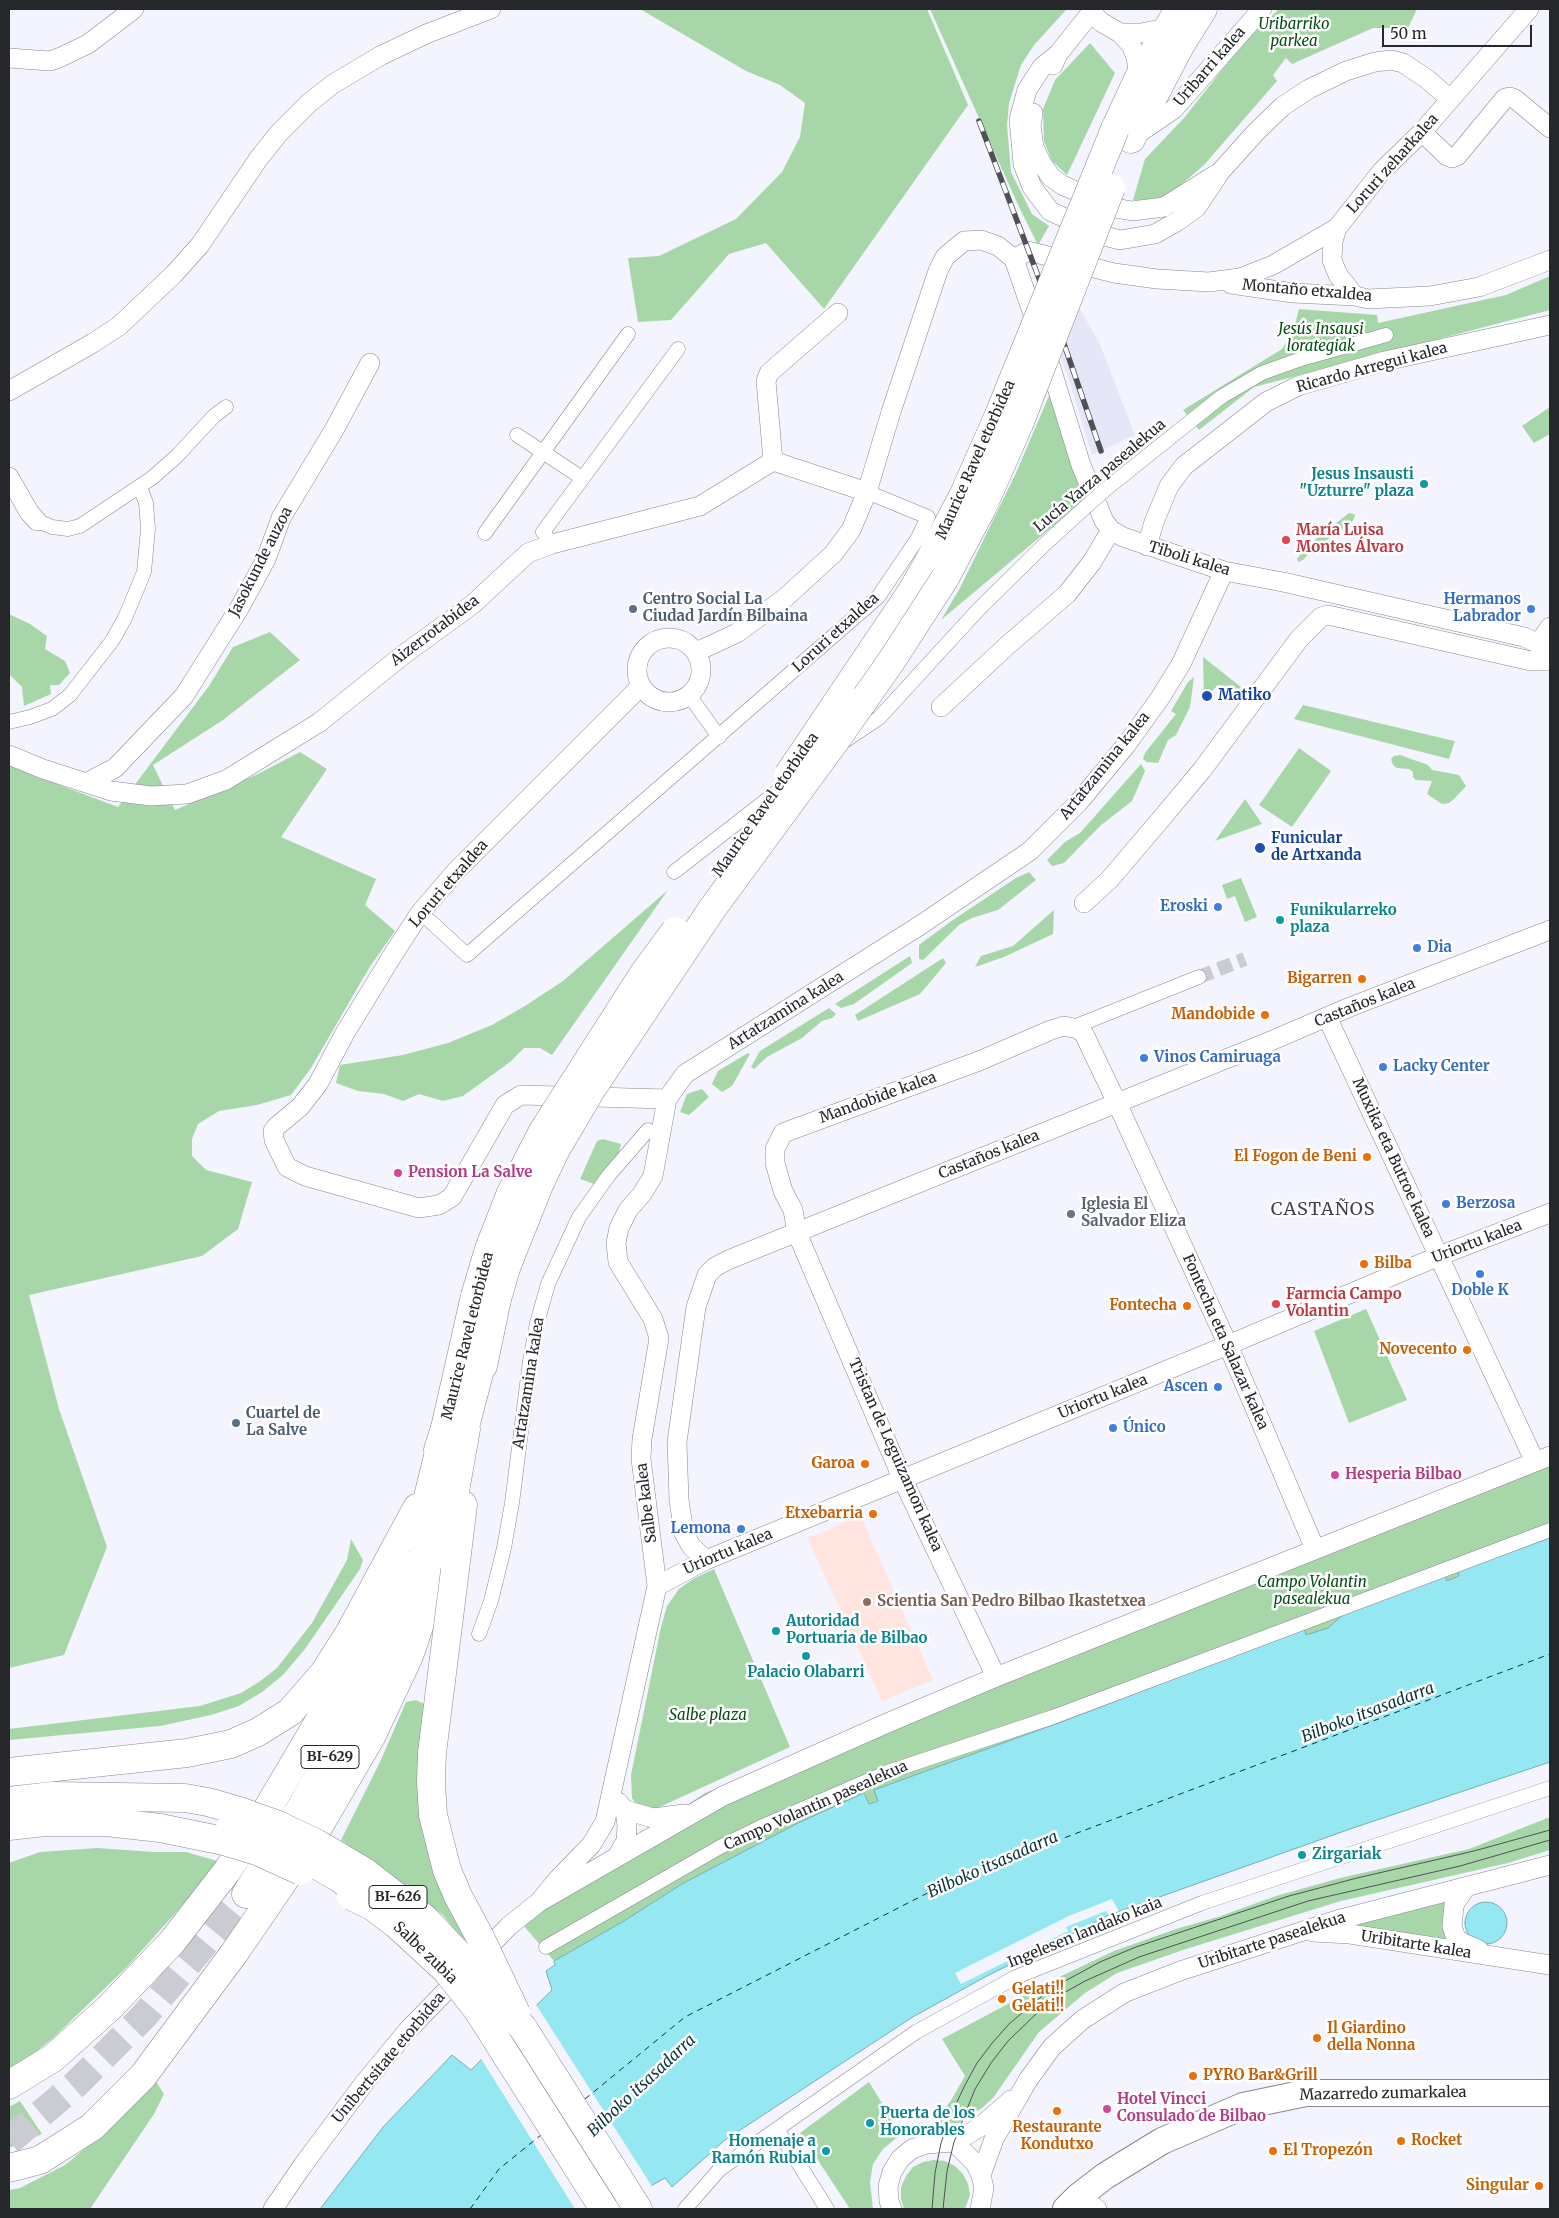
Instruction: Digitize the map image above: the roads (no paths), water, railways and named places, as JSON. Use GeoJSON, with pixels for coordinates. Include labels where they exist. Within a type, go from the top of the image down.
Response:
{"type":"FeatureCollection","features":[{"type":"Feature","properties":{"kind":"main road","name":"Maurice Ravel etorbidea"},"geometry":{"type":"LineString","coordinates":[[455,1428],[475,1296],[489,1249],[510,1195],[543,1131],[644,973],[779,789],[922,574],[964,494],[1123,134],[1204,9]]}},
{"type":"Feature","properties":{"kind":"main road","name":"Maurice Ravel etorbidea"},"geometry":{"type":"LineString","coordinates":[[523,2028],[447,1870],[433,1815],[431,1782],[436,1711],[472,1434],[487,1343],[507,1265],[526,1216],[556,1149],[591,1090],[712,909],[892,660],[950,569],[982,508],[1019,424],[1123,134],[1139,77],[1172,18]]}},
{"type":"Feature","properties":{"kind":"main road","name":"Maurice Ravel etorbidea"},"geometry":{"type":"LineString","coordinates":[[455,1428],[487,1343]]}},
{"type":"Feature","properties":{"kind":"main road"},"geometry":{"type":"LineString","coordinates":[[9,2168],[40,2160],[92,2127],[143,2076],[235,1952],[306,1848],[371,1737],[409,1656],[417,1508],[455,1428]]}},
{"type":"Feature","properties":{"kind":"main road"},"geometry":{"type":"LineString","coordinates":[[9,1772],[187,1753],[231,1744],[258,1732],[290,1712],[324,1673],[350,1632],[452,1508],[455,1428]]}},
{"type":"Feature","properties":{"kind":"main road"},"geometry":{"type":"LineString","coordinates":[[9,2085],[53,2058],[110,2008],[172,1942],[227,1871],[259,1823],[362,1649],[391,1583],[415,1555]]}},
{"type":"Feature","properties":{"kind":"main road","name":"BI-629"},"geometry":{"type":"LineString","coordinates":[[246,1894],[302,1806],[346,1728],[400,1613],[415,1555]]}},
{"type":"Feature","properties":{"kind":"main road","name":"BI-626"},"geometry":{"type":"LineString","coordinates":[[9,1801],[52,1796],[185,1798],[208,1802],[231,1826],[278,1825],[316,1843],[358,1868],[424,1918],[455,1950],[523,2028]]}},
{"type":"Feature","properties":{"kind":"main road"},"geometry":{"type":"LineString","coordinates":[[9,1826],[45,1822],[106,1822],[160,1828],[231,1826]]}},
{"type":"Feature","properties":{"kind":"main road","name":"Salbe zubia"},"geometry":{"type":"LineString","coordinates":[[231,1826],[299,1855],[340,1879],[396,1924],[446,1970],[477,2009],[604,2209]]}},
{"type":"Feature","properties":{"kind":"main road"},"geometry":{"type":"LineString","coordinates":[[523,2028],[638,2209]]}},
{"type":"Feature","properties":{"kind":"main road","name":"Mazarredo zumarkalea"},"geometry":{"type":"LineString","coordinates":[[1081,2205],[1105,2176],[1162,2141],[1243,2106],[1306,2093],[1550,2093]]}},
{"type":"Feature","properties":{"kind":"street"},"geometry":{"type":"LineString","coordinates":[[9,58],[50,61],[61,57],[88,44],[134,9]]}},
{"type":"Feature","properties":{"kind":"street"},"geometry":{"type":"LineString","coordinates":[[9,391],[93,344],[119,326],[174,274],[200,245],[258,158],[279,133],[309,103],[333,84],[380,56],[426,34],[491,9]]}},
{"type":"Feature","properties":{"kind":"street","name":"Uribarri kalea"},"geometry":{"type":"LineString","coordinates":[[1123,134],[1174,109],[1262,9]]}},
{"type":"Feature","properties":{"kind":"street","name":"Loruri zeharkalea"},"geometry":{"type":"LineString","coordinates":[[1014,259],[1028,251],[1114,273],[1209,282],[1240,278],[1273,265],[1336,228],[1382,171],[1422,132],[1529,9]]}},
{"type":"Feature","properties":{"kind":"street"},"geometry":{"type":"LineString","coordinates":[[1092,10],[1101,22],[1120,33],[1131,44],[1136,57],[1139,77]]}},
{"type":"Feature","properties":{"kind":"street","name":"Loruri zeharkalea"},"geometry":{"type":"LineString","coordinates":[[1092,10],[1058,54],[1033,110],[1031,126],[1034,147],[1051,177],[1062,185],[1115,208],[1132,211],[1164,206],[1220,172]]}},
{"type":"Feature","properties":{"kind":"street"},"geometry":{"type":"LineString","coordinates":[[1120,33],[1141,33],[1172,18]]}},
{"type":"Feature","properties":{"kind":"street","name":"Loruri zeharkalea"},"geometry":{"type":"LineString","coordinates":[[1058,54],[1042,66],[1027,90],[1018,119],[1023,164],[1032,187],[1050,211],[1087,229],[1120,240],[1154,234],[1178,221],[1197,207],[1220,172],[1256,132],[1283,106],[1309,89],[1346,71],[1383,61],[1391,60],[1403,63],[1427,79],[1450,99]]}},
{"type":"Feature","properties":{"kind":"street"},"geometry":{"type":"LineString","coordinates":[[1422,132],[1447,156],[1452,158],[1457,156],[1505,98],[1510,97],[1516,99],[1550,128]]}},
{"type":"Feature","properties":{"kind":"street","name":"Loruri zeharkalea"},"geometry":{"type":"LineString","coordinates":[[1336,228],[1332,260],[1338,275],[1355,296]]}},
{"type":"Feature","properties":{"kind":"street"},"geometry":{"type":"LineString","coordinates":[[696,652],[737,633],[770,610],[833,554],[851,530],[867,492],[891,412],[938,271],[945,257],[964,240],[981,240],[998,246],[1014,259],[1081,465],[1104,521],[1111,530],[1092,562],[1067,594],[1009,644],[941,708]]}},
{"type":"Feature","properties":{"kind":"street","name":"Montaño etxaldea"},"geometry":{"type":"LineString","coordinates":[[1209,282],[1262,287],[1293,293],[1368,298],[1440,294],[1479,287],[1550,260]]}},
{"type":"Feature","properties":{"kind":"street"},"geometry":{"type":"LineString","coordinates":[[1027,297],[1041,304],[1059,300],[1075,293],[1088,267]]}},
{"type":"Feature","properties":{"kind":"street"},"geometry":{"type":"LineString","coordinates":[[838,312],[769,373],[766,381],[773,461],[867,492]]}},
{"type":"Feature","properties":{"kind":"street","name":"Ricardo Arregui kalea"},"geometry":{"type":"LineString","coordinates":[[1147,546],[1154,522],[1169,486],[1184,466],[1266,402],[1298,386],[1377,364],[1550,325]]}},
{"type":"Feature","properties":{"kind":"street"},"geometry":{"type":"LineString","coordinates":[[485,533],[542,451],[628,334]]}},
{"type":"Feature","properties":{"kind":"street","name":"Lucía Yarza pasealekua"},"geometry":{"type":"LineString","coordinates":[[674,872],[817,759],[884,713],[978,610],[1045,544],[1106,490],[1221,396],[1262,373],[1301,359],[1386,335]]}},
{"type":"Feature","properties":{"kind":"street"},"geometry":{"type":"LineString","coordinates":[[552,544],[543,532],[678,349]]}},
{"type":"Feature","properties":{"kind":"street","name":"Jasokunde auzoa"},"geometry":{"type":"LineString","coordinates":[[86,783],[115,768],[184,696],[240,607],[266,559],[281,518],[334,430],[370,363]]}},
{"type":"Feature","properties":{"kind":"street"},"geometry":{"type":"LineString","coordinates":[[9,477],[29,512],[37,521],[52,527],[68,529],[80,526],[140,487],[177,456],[214,416],[226,408]]}},
{"type":"Feature","properties":{"kind":"street"},"geometry":{"type":"LineString","coordinates":[[517,435],[582,478]]}},
{"type":"Feature","properties":{"kind":"street","name":"Aizerrotabidea"},"geometry":{"type":"LineString","coordinates":[[9,755],[112,792],[151,796],[187,794],[226,780],[320,722],[403,655],[473,604],[528,553],[552,544],[700,506],[773,461]]}},
{"type":"Feature","properties":{"kind":"street"},"geometry":{"type":"LineString","coordinates":[[9,722],[52,709],[70,695],[112,641],[126,618],[144,572],[148,529],[146,503],[140,487]]}},
{"type":"Feature","properties":{"kind":"street","name":"Loruri etxaldea"},"geometry":{"type":"LineString","coordinates":[[430,921],[467,955],[878,597],[918,538],[928,517],[867,492]]}},
{"type":"Feature","properties":{"kind":"street","name":"Tiboli kalea"},"geometry":{"type":"LineString","coordinates":[[1111,530],[1123,538],[1224,571],[1283,582],[1515,635],[1545,646]]}},
{"type":"Feature","properties":{"kind":"street","name":"Artatzamina kalea"},"geometry":{"type":"LineString","coordinates":[[667,1099],[685,1074],[919,926],[1030,851],[1078,803],[1127,744],[1160,698],[1181,664],[1224,571]]}},
{"type":"Feature","properties":{"kind":"street"},"geometry":{"type":"LineString","coordinates":[[1084,903],[1110,879],[1155,826],[1208,762],[1299,639],[1321,617],[1328,615],[1531,661],[1550,661]]}},
{"type":"Feature","properties":{"kind":"street"},"geometry":{"type":"LineString","coordinates":[[1545,646],[1550,626]]}},
{"type":"Feature","properties":{"kind":"street"},"geometry":{"type":"LineString","coordinates":[[671,638],[689,644],[696,652],[702,670],[696,688],[689,696],[680,701],[669,703],[653,698],[641,686],[638,677],[639,658],[652,643],[671,638]]}},
{"type":"Feature","properties":{"kind":"street","name":"Loruri etxaldea"},"geometry":{"type":"LineString","coordinates":[[641,686],[458,870],[420,913],[345,1033],[318,1084],[300,1107],[273,1131],[278,1152],[287,1167],[305,1176],[419,1208],[439,1205],[452,1197],[505,1105],[521,1095],[667,1099]]}},
{"type":"Feature","properties":{"kind":"street"},"geometry":{"type":"LineString","coordinates":[[694,702],[719,737]]}},
{"type":"Feature","properties":{"kind":"street","name":"Castaños kalea"},"geometry":{"type":"LineString","coordinates":[[706,1560],[691,1546],[684,1533],[679,1500],[677,1442],[696,1307],[707,1275],[715,1267],[728,1260],[1327,1017],[1550,930]]}},
{"type":"Feature","properties":{"kind":"street","name":"Mandobide kalea"},"geometry":{"type":"LineString","coordinates":[[798,1232],[793,1210],[783,1191],[775,1163],[775,1149],[783,1133],[979,1061],[1052,1030],[1064,1026],[1074,1028],[1199,977]]}},
{"type":"Feature","properties":{"kind":"street","name":"Muxika eta Butroe kalea"},"geometry":{"type":"LineString","coordinates":[[1327,1017],[1439,1256],[1543,1459]]}},
{"type":"Feature","properties":{"kind":"street","name":"Fontecha eta Salazar kalea"},"geometry":{"type":"LineString","coordinates":[[1074,1028],[1084,1034],[1117,1103],[1228,1345],[1315,1549]]}},
{"type":"Feature","properties":{"kind":"street","name":"Salbe kalea"},"geometry":{"type":"LineString","coordinates":[[539,1902],[557,1880],[591,1845],[605,1822],[657,1586],[641,1459],[642,1440],[659,1338],[653,1319],[618,1262],[616,1243],[618,1228],[628,1210],[642,1194],[653,1176],[667,1099]]}},
{"type":"Feature","properties":{"kind":"street","name":"Artatzamina kalea"},"geometry":{"type":"LineString","coordinates":[[479,1634],[491,1600],[504,1548],[512,1503],[530,1361],[537,1323],[548,1284],[579,1217],[609,1175],[648,1130]]}},
{"type":"Feature","properties":{"kind":"street","name":"Uriortu kalea"},"geometry":{"type":"LineString","coordinates":[[657,1586],[706,1560],[903,1480],[1439,1256],[1550,1213]]}},
{"type":"Feature","properties":{"kind":"street","name":"Tristan de Leguizamon kalea"},"geometry":{"type":"LineString","coordinates":[[798,1232],[903,1480],[996,1677]]}},
{"type":"Feature","properties":{"kind":"street"},"geometry":{"type":"LineString","coordinates":[[539,1902],[723,1796],[996,1677],[1543,1459]]}},
{"type":"Feature","properties":{"kind":"street","name":"Campo Volantin pasealekua"},"geometry":{"type":"LineString","coordinates":[[546,1947],[720,1847],[760,1827],[888,1772],[1053,1717],[1550,1530]]}},
{"type":"Feature","properties":{"kind":"street","name":"Ingelesen landako kaia"},"geometry":{"type":"LineString","coordinates":[[685,2209],[720,2169],[777,2129],[916,2032],[1016,1977],[1202,1903],[1550,1788]]}},
{"type":"Feature","properties":{"kind":"street"},"geometry":{"type":"LineString","coordinates":[[612,1796],[625,1810],[653,1818],[692,1813]]}},
{"type":"Feature","properties":{"kind":"street"},"geometry":{"type":"LineString","coordinates":[[618,1855],[626,1840],[625,1810]]}},
{"type":"Feature","properties":{"kind":"street","name":"Uribitarte pasealekua"},"geometry":{"type":"LineString","coordinates":[[954,2142],[980,2127],[1007,2104],[1028,2080],[1052,2047],[1082,2020],[1124,1993],[1180,1971],[1305,1932],[1337,1920],[1550,1865]]}},
{"type":"Feature","properties":{"kind":"street","name":"Uribitarte kalea"},"geometry":{"type":"LineString","coordinates":[[1466,1887],[1454,1905],[1452,1926],[1456,1938],[1463,1943],[1498,1958]]}},
{"type":"Feature","properties":{"kind":"street","name":"Unibertsitate etorbidea"},"geometry":{"type":"LineString","coordinates":[[273,2209],[303,2165],[365,2082],[408,2030],[517,1918],[539,1902]]}},
{"type":"Feature","properties":{"kind":"street","name":"Uribitarte kalea"},"geometry":{"type":"LineString","coordinates":[[1305,1932],[1350,1934],[1550,1965]]}},
{"type":"Feature","properties":{"kind":"street","name":"Uribitarte pasealekua"},"geometry":{"type":"LineString","coordinates":[[981,2175],[994,2139],[1028,2080]]}},
{"type":"Feature","properties":{"kind":"street"},"geometry":{"type":"LineString","coordinates":[[777,2129],[827,2209]]}},
{"type":"Feature","properties":{"kind":"street"},"geometry":{"type":"LineString","coordinates":[[892,2209],[889,2201],[888,2186],[892,2172],[900,2159],[912,2149],[926,2144],[954,2142],[974,2163],[981,2175],[984,2188],[980,2209]]}},
{"type":"Feature","properties":{"kind":"water","name":"Bilboko itsasadarra"},"geometry":{"type":"Polygon","coordinates":[[[1550,1538],[1550,1762],[1353,1828],[1109,1915],[985,1977],[911,2018],[725,2140],[672,2187],[665,2178],[610,2209],[320,2209],[384,2126],[452,2055],[471,2070],[552,1990],[546,1971],[555,1965],[554,1961],[624,1921],[682,1884],[798,1823],[864,1793],[869,1804],[878,1801],[874,1790],[1061,1722],[1304,1629],[1306,1635],[1328,1628],[1345,1613],[1445,1576],[1447,1581],[1459,1576],[1458,1571],[1550,1538]]]}},
{"type":"Feature","properties":{"kind":"water"},"geometry":{"type":"Polygon","coordinates":[[[1490,1902],[1498,1905],[1504,1911],[1507,1923],[1504,1935],[1498,1941],[1482,1944],[1474,1941],[1468,1935],[1465,1919],[1468,1911],[1474,1905],[1490,1902]]]}},
{"type":"Feature","properties":{"kind":"tunnel"},"geometry":{"type":"LineString","coordinates":[[1199,977],[1245,959]]}},
{"type":"Feature","properties":{"kind":"tunnel"},"geometry":{"type":"LineString","coordinates":[[9,2141],[76,2084],[144,2016],[246,1894]]}},
{"type":"Feature","properties":{"kind":"tram line"},"geometry":{"type":"LineString","coordinates":[[932,2209],[935,2173],[941,2143],[952,2112],[965,2085],[977,2063],[1010,2023],[1052,1988],[1100,1962],[1136,1947],[1289,1896],[1474,1851],[1550,1830]]}},
{"type":"Feature","properties":{"kind":"tram line"},"geometry":{"type":"LineString","coordinates":[[943,2209],[947,2171],[954,2142],[975,2089],[991,2063],[1008,2041],[1037,2013],[1062,1994],[1085,1981],[1139,1957],[1308,1901],[1460,1866],[1550,1840]]}},
{"type":"Feature","properties":{"kind":"railway"},"geometry":{"type":"LineString","coordinates":[[979,121],[1064,344],[1101,451]]}},
{"type":"Feature","properties":{"kind":"place","name":"Jesus Insausti \"Uzturre\" plaza"},"geometry":{"type":"Point","coordinates":[1424,484]}},
{"type":"Feature","properties":{"kind":"place","name":"María Luisa Montes Álvaro"},"geometry":{"type":"Point","coordinates":[1286,540]}},
{"type":"Feature","properties":{"kind":"place","name":"Centro Social La Ciudad Jardín Bilbaina"},"geometry":{"type":"Point","coordinates":[633,609]}},
{"type":"Feature","properties":{"kind":"place","name":"Hermanos Labrador"},"geometry":{"type":"Point","coordinates":[1531,609]}},
{"type":"Feature","properties":{"kind":"place","name":"Matiko"},"geometry":{"type":"Point","coordinates":[1207,696]}},
{"type":"Feature","properties":{"kind":"place","name":"Funicular de Artxanda"},"geometry":{"type":"Point","coordinates":[1260,848]}},
{"type":"Feature","properties":{"kind":"place","name":"Eroski"},"geometry":{"type":"Point","coordinates":[1218,907]}},
{"type":"Feature","properties":{"kind":"place","name":"Funikularreko plaza"},"geometry":{"type":"Point","coordinates":[1280,920]}},
{"type":"Feature","properties":{"kind":"place","name":"Dia"},"geometry":{"type":"Point","coordinates":[1417,948]}},
{"type":"Feature","properties":{"kind":"place","name":"Bigarren"},"geometry":{"type":"Point","coordinates":[1362,979]}},
{"type":"Feature","properties":{"kind":"place","name":"Mandobide"},"geometry":{"type":"Point","coordinates":[1265,1015]}},
{"type":"Feature","properties":{"kind":"place","name":"Vinos Camiruaga"},"geometry":{"type":"Point","coordinates":[1144,1058]}},
{"type":"Feature","properties":{"kind":"place","name":"Lacky Center"},"geometry":{"type":"Point","coordinates":[1383,1067]}},
{"type":"Feature","properties":{"kind":"place","name":"El Fogon de Beni"},"geometry":{"type":"Point","coordinates":[1367,1157]}},
{"type":"Feature","properties":{"kind":"place","name":"Pension La Salve"},"geometry":{"type":"Point","coordinates":[398,1173]}},
{"type":"Feature","properties":{"kind":"place","name":"Berzosa"},"geometry":{"type":"Point","coordinates":[1446,1204]}},
{"type":"Feature","properties":{"kind":"place","name":"Iglesia El Salvador Eliza"},"geometry":{"type":"Point","coordinates":[1071,1214]}},
{"type":"Feature","properties":{"kind":"place","name":"Bilba"},"geometry":{"type":"Point","coordinates":[1364,1264]}},
{"type":"Feature","properties":{"kind":"place","name":"Doble K"},"geometry":{"type":"Point","coordinates":[1480,1274]}},
{"type":"Feature","properties":{"kind":"place","name":"Farmcia Campo Volantin"},"geometry":{"type":"Point","coordinates":[1276,1304]}},
{"type":"Feature","properties":{"kind":"place","name":"Fontecha"},"geometry":{"type":"Point","coordinates":[1187,1306]}},
{"type":"Feature","properties":{"kind":"place","name":"Novecento"},"geometry":{"type":"Point","coordinates":[1467,1350]}},
{"type":"Feature","properties":{"kind":"place","name":"Ascen"},"geometry":{"type":"Point","coordinates":[1218,1387]}},
{"type":"Feature","properties":{"kind":"place","name":"Cuartel de La Salve"},"geometry":{"type":"Point","coordinates":[236,1423]}},
{"type":"Feature","properties":{"kind":"place","name":"Único"},"geometry":{"type":"Point","coordinates":[1113,1428]}},
{"type":"Feature","properties":{"kind":"place","name":"Garoa"},"geometry":{"type":"Point","coordinates":[865,1464]}},
{"type":"Feature","properties":{"kind":"place","name":"Hesperia Bilbao"},"geometry":{"type":"Point","coordinates":[1335,1475]}},
{"type":"Feature","properties":{"kind":"place","name":"Etxebarria"},"geometry":{"type":"Point","coordinates":[873,1514]}},
{"type":"Feature","properties":{"kind":"place","name":"Lemona"},"geometry":{"type":"Point","coordinates":[741,1529]}},
{"type":"Feature","properties":{"kind":"place","name":"Scientia San Pedro Bilbao Ikastetxea"},"geometry":{"type":"Point","coordinates":[867,1602]}},
{"type":"Feature","properties":{"kind":"place","name":"Autoridad Portuaria de Bilbao"},"geometry":{"type":"Point","coordinates":[776,1631]}},
{"type":"Feature","properties":{"kind":"place","name":"Palacio Olabarri"},"geometry":{"type":"Point","coordinates":[806,1656]}},
{"type":"Feature","properties":{"kind":"place","name":"Zirgariak"},"geometry":{"type":"Point","coordinates":[1302,1855]}},
{"type":"Feature","properties":{"kind":"place","name":"Gelati!! Gelati!!"},"geometry":{"type":"Point","coordinates":[1002,1999]}},
{"type":"Feature","properties":{"kind":"place","name":"Il Giardino della Nonna"},"geometry":{"type":"Point","coordinates":[1317,2038]}},
{"type":"Feature","properties":{"kind":"place","name":"PYRO Bar&Grill"},"geometry":{"type":"Point","coordinates":[1193,2076]}},
{"type":"Feature","properties":{"kind":"place","name":"Hotel Vincci Consulado de Bilbao"},"geometry":{"type":"Point","coordinates":[1107,2109]}},
{"type":"Feature","properties":{"kind":"place","name":"Restaurante Kondutxo"},"geometry":{"type":"Point","coordinates":[1057,2111]}},
{"type":"Feature","properties":{"kind":"place","name":"Puerta de los Honorables"},"geometry":{"type":"Point","coordinates":[870,2123]}},
{"type":"Feature","properties":{"kind":"place","name":"Rocket"},"geometry":{"type":"Point","coordinates":[1401,2141]}},
{"type":"Feature","properties":{"kind":"place","name":"Homenaje a Ramón Rubial"},"geometry":{"type":"Point","coordinates":[826,2151]}},
{"type":"Feature","properties":{"kind":"place","name":"El Tropezón"},"geometry":{"type":"Point","coordinates":[1273,2151]}},
{"type":"Feature","properties":{"kind":"place","name":"Singular"},"geometry":{"type":"Point","coordinates":[1539,2186]}},
{"type":"Feature","properties":{"kind":"district","name":"CASTAÑOS"},"geometry":{"type":"Point","coordinates":[1323,1210]}},
{"type":"Feature","properties":{"kind":"park label","name":"Uribarriko parkea"},"geometry":{"type":"Point","coordinates":[1294,34]}},
{"type":"Feature","properties":{"kind":"park label","name":"Jesús Insausi lorategiak"},"geometry":{"type":"Point","coordinates":[1321,338]}},
{"type":"Feature","properties":{"kind":"park label","name":"Salbe plaza"},"geometry":{"type":"Point","coordinates":[708,1716]}}]}
